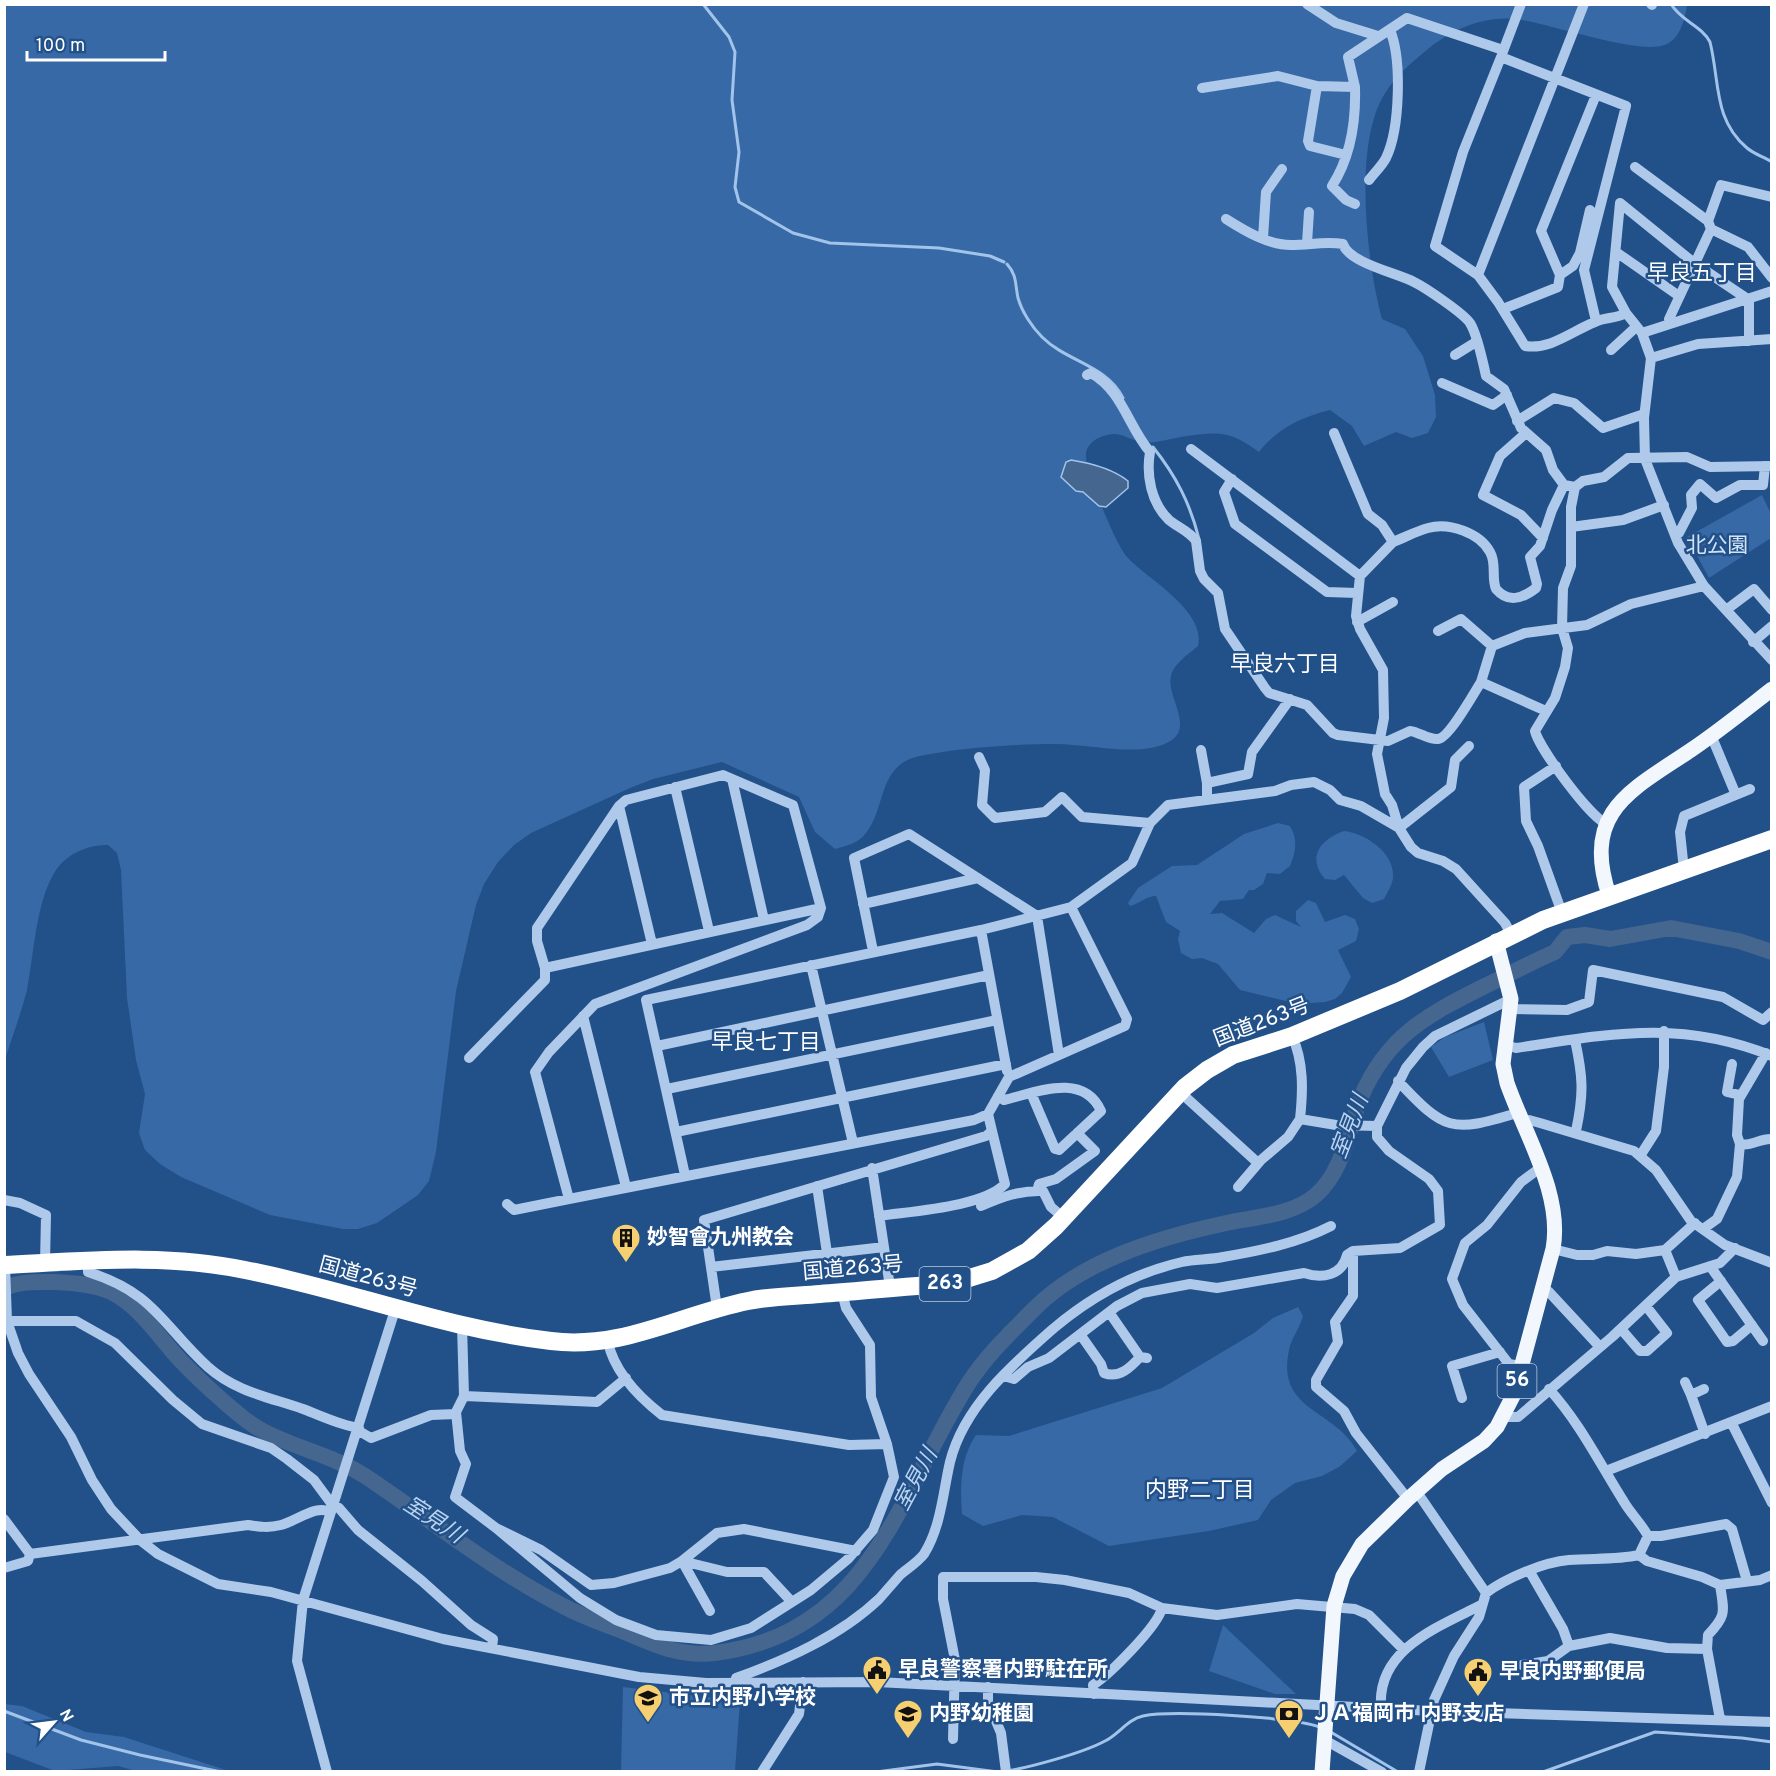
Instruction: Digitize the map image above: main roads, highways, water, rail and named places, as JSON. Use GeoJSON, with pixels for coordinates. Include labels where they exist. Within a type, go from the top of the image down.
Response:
{"type":"FeatureCollection","features":[{"type":"Feature","properties":{"kind":"highway","name":"国道263号"},"geometry":{"type":"LineString","coordinates":[[5,1265],[165,1258],[245,1270],[395,1310],[550,1341],[608,1342],[750,1300],[950,1284],[992,1271],[1028,1251],[1064,1218],[1180,1092],[1207,1070],[1233,1055],[1292,1036],[1400,992],[1504,937],[1562,913],[1609,895],[1770,843]]}},
{"type":"Feature","properties":{"kind":"main road"},"geometry":{"type":"LineString","coordinates":[[1609,895],[1602,871],[1602,850],[1607,824],[1616,806],[1628,792],[1712,735],[1772,689]]}},
{"type":"Feature","properties":{"kind":"main road","name":"56"},"geometry":{"type":"LineString","coordinates":[[1322,1772],[1325,1705],[1334,1606],[1343,1576],[1362,1544],[1442,1469],[1484,1441],[1504,1417],[1521,1366],[1553,1249],[1556,1229],[1555,1211],[1506,1083],[1503,1064],[1511,1004],[1504,937]]}},
{"type":"Feature","properties":{"kind":"waterway"},"geometry":{"type":"LineString","coordinates":[[703,4],[729,37],[735,52],[732,100],[739,152],[735,187],[739,202],[793,233],[830,243],[939,248],[990,256],[1004,262]]}},
{"type":"Feature","properties":{"kind":"waterway"},"geometry":{"type":"LineString","coordinates":[[1671,4],[1710,42],[1720,99],[1728,125],[1747,148],[1772,162]]}},
{"type":"Feature","properties":{"kind":"waterway"},"geometry":{"type":"LineString","coordinates":[[1007,264],[1014,276],[1022,309],[1038,333],[1052,345],[1107,378],[1123,398]]}},
{"type":"Feature","properties":{"kind":"waterway"},"geometry":{"type":"LineString","coordinates":[[1153,447],[1181,490],[1199,539]]}},
{"type":"Feature","properties":{"kind":"waterway","name":"室見川"},"geometry":{"type":"LineString","coordinates":[[4,1288],[22,1283],[53,1282],[75,1283],[111,1292],[132,1306],[197,1377],[256,1427],[352,1468],[513,1578],[571,1610],[666,1648],[689,1653],[715,1653],[768,1640],[811,1618],[846,1588],[874,1553],[899,1513],[968,1384],[1008,1335],[1053,1292],[1074,1277],[1097,1265],[1147,1244],[1197,1230],[1284,1212],[1316,1195],[1333,1174],[1339,1162],[1361,1097],[1371,1076],[1396,1043],[1427,1018],[1463,997],[1555,952],[1567,937],[1585,935],[1610,939],[1671,928],[1739,941],[1772,952]]}},
{"type":"Feature","properties":{"kind":"waterway"},"geometry":{"type":"LineString","coordinates":[[4,1711],[81,1740],[221,1772]]}},
{"type":"Feature","properties":{"kind":"waterway"},"geometry":{"type":"LineString","coordinates":[[1000,1772],[1054,1760],[1095,1746],[1110,1738],[1133,1720],[1143,1716],[1158,1714],[1232,1716],[1285,1720],[1320,1727]]}},
{"type":"Feature","properties":{"kind":"waterway"},"geometry":{"type":"LineString","coordinates":[[1329,1731],[1398,1772]]}},
{"type":"Feature","properties":{"kind":"waterway"},"geometry":{"type":"LineString","coordinates":[[1543,1772],[1655,1732],[1772,1742]]}},
{"type":"Feature","properties":{"kind":"waterway"},"geometry":{"type":"LineString","coordinates":[[876,1772],[937,1764],[998,1772]]}},
{"type":"Feature","properties":{"kind":"place","name":"妙智會九州教会"},"geometry":{"type":"Point","coordinates":[626,1264]}},
{"type":"Feature","properties":{"kind":"place","name":"早良警察署内野駐在所"},"geometry":{"type":"Point","coordinates":[877,1696]}},
{"type":"Feature","properties":{"kind":"place","name":"早良内野郵便局"},"geometry":{"type":"Point","coordinates":[1478,1698]}},
{"type":"Feature","properties":{"kind":"place","name":"市立内野小学校"},"geometry":{"type":"Point","coordinates":[648,1724]}},
{"type":"Feature","properties":{"kind":"place","name":"内野幼稚園"},"geometry":{"type":"Point","coordinates":[908,1740]}},
{"type":"Feature","properties":{"kind":"place","name":"ＪＡ福岡市 内野支店"},"geometry":{"type":"Point","coordinates":[1289,1740]}},
{"type":"Feature","properties":{"kind":"district","name":"早良五丁目"},"geometry":{"type":"Point","coordinates":[1702,274]}},
{"type":"Feature","properties":{"kind":"district","name":"早良六丁目"},"geometry":{"type":"Point","coordinates":[1285,665]}},
{"type":"Feature","properties":{"kind":"district","name":"早良七丁目"},"geometry":{"type":"Point","coordinates":[766,1043]}},
{"type":"Feature","properties":{"kind":"district","name":"内野二丁目"},"geometry":{"type":"Point","coordinates":[1200,1491]}},
{"type":"Feature","properties":{"kind":"park label","name":"北公園"},"geometry":{"type":"Point","coordinates":[1717,546]}}]}
